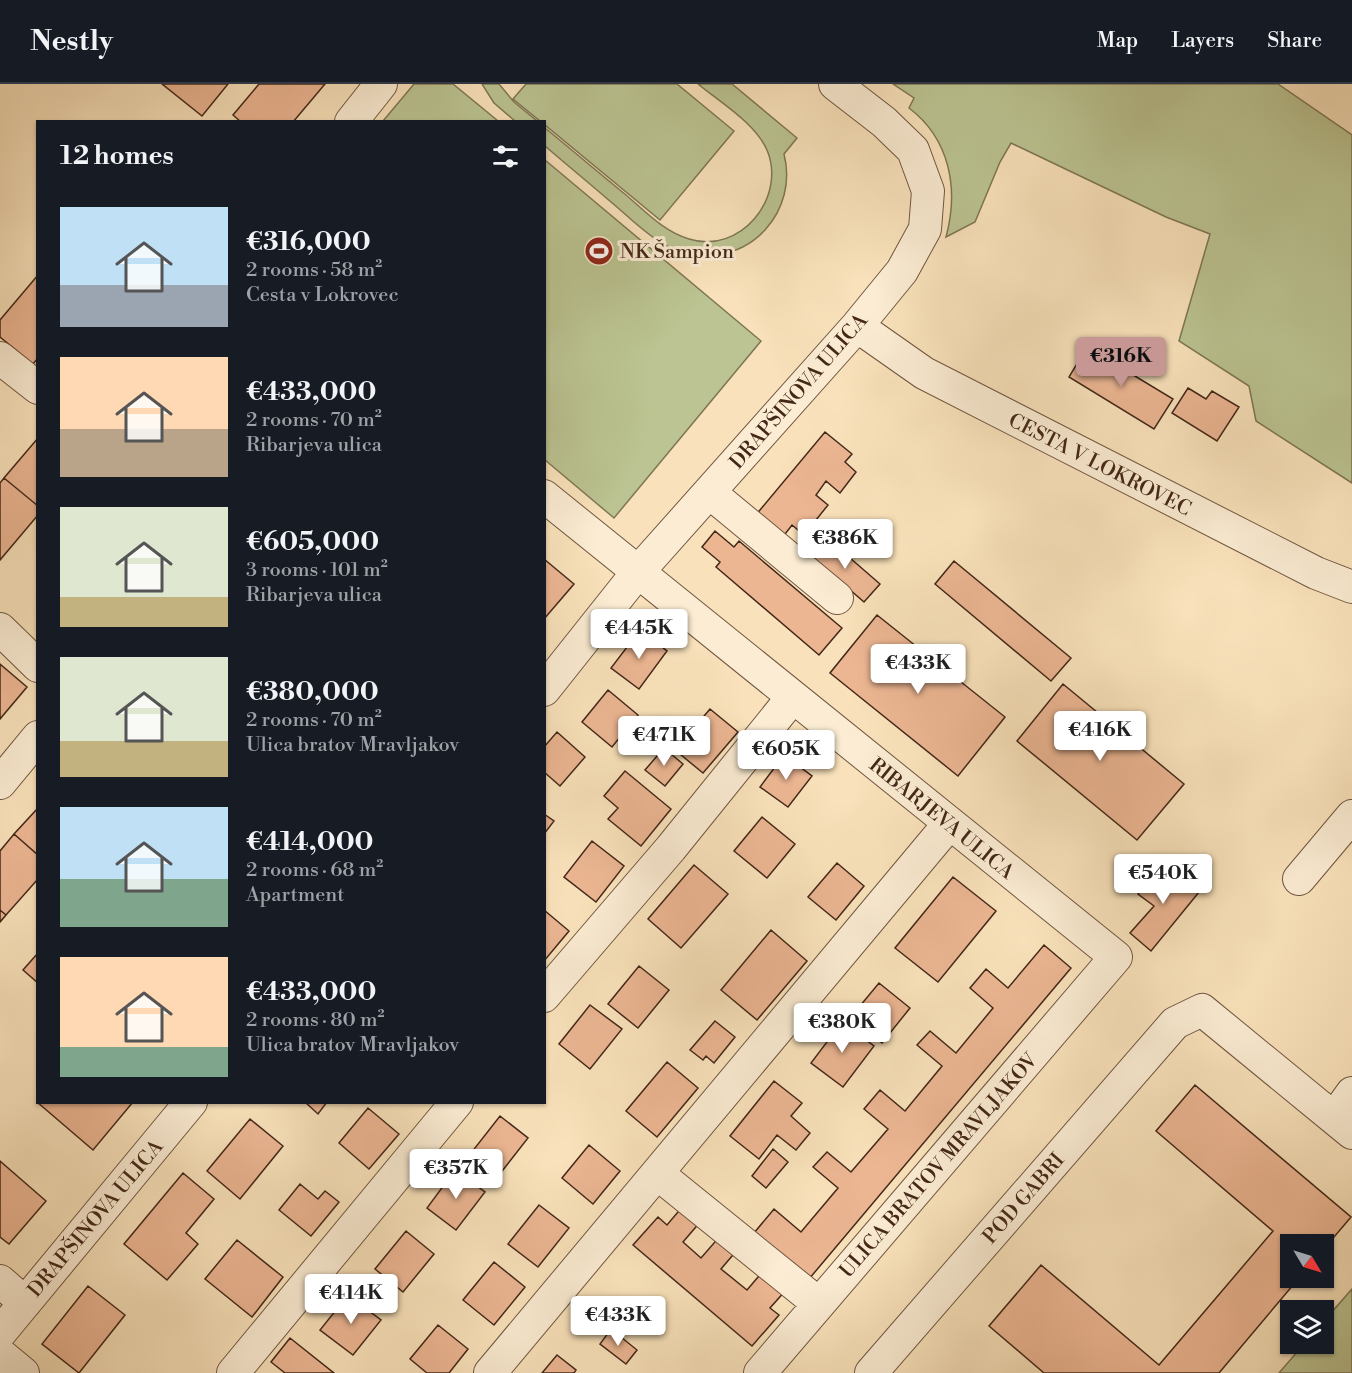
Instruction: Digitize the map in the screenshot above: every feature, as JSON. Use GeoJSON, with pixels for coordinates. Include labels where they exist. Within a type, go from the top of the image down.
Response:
{"type":"FeatureCollection","features":[{"type":"Feature","properties":{"kind":"street"},"geometry":{"type":"LineString","coordinates":[[353,120],[381,84]]}},
{"type":"Feature","properties":{"kind":"street","name":"DRAPŠINOVA ULICA"},"geometry":{"type":"LineString","coordinates":[[546,687],[637,573],[857,326],[902,271],[925,229],[928,191],[914,150],[884,122],[835,84]]}},
{"type":"Feature","properties":{"kind":"street","name":"CESTA V LOKROVEC"},"geometry":{"type":"LineString","coordinates":[[857,326],[924,373],[1316,573],[1352,587]]}},
{"type":"Feature","properties":{"kind":"street"},"geometry":{"type":"LineString","coordinates":[[0,358],[36,386]]}},
{"type":"Feature","properties":{"kind":"street"},"geometry":{"type":"LineString","coordinates":[[709,492],[837,598]]}},
{"type":"Feature","properties":{"kind":"street","name":"RIBARJEVA ULICA"},"geometry":{"type":"LineString","coordinates":[[546,498],[1116,957]]}},
{"type":"Feature","properties":{"kind":"street"},"geometry":{"type":"LineString","coordinates":[[0,629],[36,664]]}},
{"type":"Feature","properties":{"kind":"street"},"geometry":{"type":"LineString","coordinates":[[546,994],[671,848],[792,698]]}},
{"type":"Feature","properties":{"kind":"street"},"geometry":{"type":"LineString","coordinates":[[0,783],[36,739]]}},
{"type":"Feature","properties":{"kind":"street"},"geometry":{"type":"LineString","coordinates":[[1299,879],[1352,816]]}},
{"type":"Feature","properties":{"kind":"street"},"geometry":{"type":"LineString","coordinates":[[490,1373],[949,824]]}},
{"type":"Feature","properties":{"kind":"street","name":"ULICA BRATOV MRAVLJAKOV"},"geometry":{"type":"LineString","coordinates":[[760,1373],[1116,957]]}},
{"type":"Feature","properties":{"kind":"street","name":"POD GABRI"},"geometry":{"type":"LineString","coordinates":[[871,1373],[1176,1023],[1202,1010],[1343,1126]]}},
{"type":"Feature","properties":{"kind":"street"},"geometry":{"type":"LineString","coordinates":[[1343,1126],[1352,1093]]}},
{"type":"Feature","properties":{"kind":"street","name":"DRAPŠINOVA ULICA"},"geometry":{"type":"LineString","coordinates":[[0,1333],[189,1104]]}},
{"type":"Feature","properties":{"kind":"street"},"geometry":{"type":"LineString","coordinates":[[233,1373],[455,1104]]}},
{"type":"Feature","properties":{"kind":"street"},"geometry":{"type":"LineString","coordinates":[[658,1174],[819,1304]]}},
{"type":"Feature","properties":{"kind":"street"},"geometry":{"type":"LineString","coordinates":[[0,1281],[25,1303]]}},
{"type":"Feature","properties":{"kind":"street"},"geometry":{"type":"LineString","coordinates":[[0,1354],[23,1373]]}},
{"type":"Feature","properties":{"kind":"green space"},"geometry":{"type":"Polygon","coordinates":[[[414,84],[453,84],[497,120],[384,120],[414,84]]]}},
{"type":"Feature","properties":{"kind":"green space"},"geometry":{"type":"Polygon","coordinates":[[[482,84],[499,84],[514,102],[536,120],[514,120],[494,103],[482,84]]]}},
{"type":"Feature","properties":{"kind":"green space"},"geometry":{"type":"Polygon","coordinates":[[[526,84],[677,84],[734,131],[660,220],[546,126],[546,120],[539,120],[513,99],[526,84]]]}},
{"type":"Feature","properties":{"kind":"green space"},"geometry":{"type":"Polygon","coordinates":[[[698,84],[732,84],[797,138],[784,154],[786,184],[781,204],[772,222],[755,239],[731,252],[718,255],[704,256],[677,251],[658,241],[546,147],[546,129],[655,220],[680,236],[708,242],[726,239],[741,231],[755,218],[765,203],[770,186],[771,168],[767,150],[762,140],[737,114],[698,84]]]}},
{"type":"Feature","properties":{"kind":"green space"},"geometry":{"type":"Polygon","coordinates":[[[893,84],[1278,84],[1352,135],[1352,483],[1256,421],[1249,386],[1179,341],[1210,234],[1166,217],[1011,143],[1000,162],[975,222],[946,237],[951,201],[948,166],[934,134],[909,108],[914,98],[893,84]]]}},
{"type":"Feature","properties":{"kind":"green space","name":"NK Šampion"},"geometry":{"type":"Polygon","coordinates":[[[546,161],[761,341],[614,518],[546,461],[546,161]]]}},
{"type":"Feature","properties":{"kind":"green space"},"geometry":{"type":"Polygon","coordinates":[[[1352,1289],[1352,1373],[1279,1373],[1295,1354],[1334,1354],[1334,1309],[1352,1289]]]}},
{"type":"Feature","properties":{"kind":"building"},"geometry":{"type":"Polygon","coordinates":[[[162,84],[228,84],[202,116],[162,84]]]}},
{"type":"Feature","properties":{"kind":"building"},"geometry":{"type":"Polygon","coordinates":[[[259,84],[325,84],[295,120],[239,120],[233,115],[259,84]]]}},
{"type":"Feature","properties":{"kind":"building"},"geometry":{"type":"Polygon","coordinates":[[[36,277],[36,360],[33,364],[0,337],[0,320],[36,277]]]}},
{"type":"Feature","properties":{"kind":"building"},"geometry":{"type":"Polygon","coordinates":[[[1087,347],[1173,399],[1154,429],[1069,377],[1087,347]]]}},
{"type":"Feature","properties":{"kind":"building"},"geometry":{"type":"Polygon","coordinates":[[[1188,388],[1206,399],[1212,391],[1239,407],[1217,441],[1172,413],[1188,388]]]}},
{"type":"Feature","properties":{"kind":"building"},"geometry":{"type":"Polygon","coordinates":[[[825,432],[852,454],[845,462],[856,472],[840,493],[826,481],[816,495],[828,505],[804,535],[792,525],[782,538],[755,516],[825,432]]]}},
{"type":"Feature","properties":{"kind":"building"},"geometry":{"type":"Polygon","coordinates":[[[36,440],[36,504],[4,478],[36,440]]]}},
{"type":"Feature","properties":{"kind":"building"},"geometry":{"type":"Polygon","coordinates":[[[4,478],[36,504],[36,517],[0,560],[0,483],[4,478]]]}},
{"type":"Feature","properties":{"kind":"building"},"geometry":{"type":"Polygon","coordinates":[[[715,531],[734,547],[739,541],[842,628],[819,655],[716,567],[720,562],[702,547],[715,531]]]}},
{"type":"Feature","properties":{"kind":"building"},"geometry":{"type":"Polygon","coordinates":[[[827,538],[880,584],[864,602],[811,556],[827,538]]]}},
{"type":"Feature","properties":{"kind":"building"},"geometry":{"type":"Polygon","coordinates":[[[546,561],[574,584],[546,617],[546,561]]]}},
{"type":"Feature","properties":{"kind":"building"},"geometry":{"type":"Polygon","coordinates":[[[954,561],[1071,658],[1051,681],[935,584],[954,561]]]}},
{"type":"Feature","properties":{"kind":"building"},"geometry":{"type":"Polygon","coordinates":[[[877,615],[1005,717],[958,776],[830,673],[877,615]]]}},
{"type":"Feature","properties":{"kind":"building"},"geometry":{"type":"Polygon","coordinates":[[[640,630],[667,651],[639,689],[611,668],[640,630]]]}},
{"type":"Feature","properties":{"kind":"building"},"geometry":{"type":"Polygon","coordinates":[[[0,664],[27,687],[0,719],[0,664]]]}},
{"type":"Feature","properties":{"kind":"building"},"geometry":{"type":"Polygon","coordinates":[[[1063,684],[1184,784],[1137,840],[1017,741],[1063,684]]]}},
{"type":"Feature","properties":{"kind":"building"},"geometry":{"type":"Polygon","coordinates":[[[608,690],[638,715],[612,747],[582,722],[608,690]]]}},
{"type":"Feature","properties":{"kind":"building"},"geometry":{"type":"Polygon","coordinates":[[[710,709],[738,732],[703,773],[675,750],[710,709]]]}},
{"type":"Feature","properties":{"kind":"building"},"geometry":{"type":"Polygon","coordinates":[[[557,732],[585,757],[560,786],[546,774],[546,745],[557,732]]]}},
{"type":"Feature","properties":{"kind":"building"},"geometry":{"type":"Polygon","coordinates":[[[664,748],[683,764],[665,786],[645,770],[664,748]]]}},
{"type":"Feature","properties":{"kind":"building"},"geometry":{"type":"Polygon","coordinates":[[[784,755],[812,776],[788,807],[760,787],[784,755]]]}},
{"type":"Feature","properties":{"kind":"building"},"geometry":{"type":"Polygon","coordinates":[[[625,771],[671,809],[641,846],[608,819],[618,808],[604,796],[625,771]]]}},
{"type":"Feature","properties":{"kind":"building"},"geometry":{"type":"Polygon","coordinates":[[[36,810],[36,853],[14,834],[36,810]]]}},
{"type":"Feature","properties":{"kind":"building"},"geometry":{"type":"Polygon","coordinates":[[[546,815],[554,821],[546,831],[546,815]]]}},
{"type":"Feature","properties":{"kind":"building"},"geometry":{"type":"Polygon","coordinates":[[[762,817],[795,844],[767,878],[734,851],[762,817]]]}},
{"type":"Feature","properties":{"kind":"building"},"geometry":{"type":"Polygon","coordinates":[[[14,834],[36,853],[36,881],[6,915],[0,910],[0,851],[14,834]]]}},
{"type":"Feature","properties":{"kind":"building"},"geometry":{"type":"Polygon","coordinates":[[[592,841],[624,866],[596,902],[564,877],[592,841]]]}},
{"type":"Feature","properties":{"kind":"building"},"geometry":{"type":"Polygon","coordinates":[[[837,863],[864,886],[836,920],[808,897],[837,863]]]}},
{"type":"Feature","properties":{"kind":"building"},"geometry":{"type":"Polygon","coordinates":[[[1163,863],[1199,892],[1151,951],[1130,933],[1154,906],[1138,894],[1163,863]]]}},
{"type":"Feature","properties":{"kind":"building"},"geometry":{"type":"Polygon","coordinates":[[[694,865],[728,894],[681,948],[648,919],[694,865]]]}},
{"type":"Feature","properties":{"kind":"building"},"geometry":{"type":"Polygon","coordinates":[[[953,877],[996,911],[938,982],[895,948],[953,877]]]}},
{"type":"Feature","properties":{"kind":"building"},"geometry":{"type":"Polygon","coordinates":[[[0,910],[6,915],[0,922],[0,910]]]}},
{"type":"Feature","properties":{"kind":"building"},"geometry":{"type":"Polygon","coordinates":[[[546,912],[569,931],[546,959],[546,912]]]}},
{"type":"Feature","properties":{"kind":"building"},"geometry":{"type":"Polygon","coordinates":[[[771,930],[807,961],[757,1020],[721,990],[771,930]]]}},
{"type":"Feature","properties":{"kind":"building"},"geometry":{"type":"Polygon","coordinates":[[[1044,945],[1071,968],[809,1279],[754,1233],[774,1209],[801,1232],[838,1188],[813,1167],[827,1152],[851,1172],[888,1129],[864,1109],[880,1090],[905,1111],[942,1066],[917,1045],[930,1031],[956,1053],[993,1008],[970,988],[986,969],[1008,988],[1044,945]]]}},
{"type":"Feature","properties":{"kind":"building"},"geometry":{"type":"Polygon","coordinates":[[[36,955],[36,981],[23,970],[36,955]]]}},
{"type":"Feature","properties":{"kind":"building"},"geometry":{"type":"Polygon","coordinates":[[[639,966],[669,990],[638,1028],[608,1004],[639,966]]]}},
{"type":"Feature","properties":{"kind":"building"},"geometry":{"type":"Polygon","coordinates":[[[879,983],[910,1008],[882,1043],[850,1018],[879,983]]]}},
{"type":"Feature","properties":{"kind":"building"},"geometry":{"type":"Polygon","coordinates":[[[590,1005],[622,1029],[590,1069],[559,1044],[590,1005]]]}},
{"type":"Feature","properties":{"kind":"building"},"geometry":{"type":"Polygon","coordinates":[[[715,1021],[735,1037],[714,1063],[706,1056],[703,1060],[690,1050],[715,1021]]]}},
{"type":"Feature","properties":{"kind":"building"},"geometry":{"type":"Polygon","coordinates":[[[842,1022],[874,1046],[843,1087],[811,1063],[842,1022]]]}},
{"type":"Feature","properties":{"kind":"building"},"geometry":{"type":"Polygon","coordinates":[[[667,1062],[698,1088],[657,1137],[626,1111],[667,1062]]]}},
{"type":"Feature","properties":{"kind":"building"},"geometry":{"type":"Polygon","coordinates":[[[774,1081],[802,1103],[791,1116],[810,1133],[796,1150],[777,1135],[759,1159],[730,1136],[774,1081]]]}},
{"type":"Feature","properties":{"kind":"building"},"geometry":{"type":"Polygon","coordinates":[[[1195,1085],[1351,1217],[1334,1237],[1334,1234],[1280,1234],[1280,1288],[1291,1288],[1219,1373],[1044,1373],[989,1326],[1041,1265],[1159,1365],[1273,1231],[1156,1131],[1195,1085]]]}},
{"type":"Feature","properties":{"kind":"building"},"geometry":{"type":"Polygon","coordinates":[[[39,1104],[131,1104],[93,1150],[39,1104]]]}},
{"type":"Feature","properties":{"kind":"building"},"geometry":{"type":"Polygon","coordinates":[[[307,1104],[326,1104],[318,1114],[307,1104]]]}},
{"type":"Feature","properties":{"kind":"building"},"geometry":{"type":"Polygon","coordinates":[[[368,1108],[399,1134],[369,1169],[339,1143],[368,1108]]]}},
{"type":"Feature","properties":{"kind":"building"},"geometry":{"type":"Polygon","coordinates":[[[500,1116],[528,1138],[499,1175],[471,1153],[500,1116]]]}},
{"type":"Feature","properties":{"kind":"building"},"geometry":{"type":"Polygon","coordinates":[[[250,1119],[283,1146],[240,1199],[207,1171],[250,1119]]]}},
{"type":"Feature","properties":{"kind":"building"},"geometry":{"type":"Polygon","coordinates":[[[589,1145],[620,1171],[593,1204],[562,1178],[589,1145]]]}},
{"type":"Feature","properties":{"kind":"building"},"geometry":{"type":"Polygon","coordinates":[[[773,1149],[788,1162],[766,1188],[752,1176],[773,1149]]]}},
{"type":"Feature","properties":{"kind":"building"},"geometry":{"type":"Polygon","coordinates":[[[0,1161],[46,1201],[9,1244],[0,1237],[0,1161]]]}},
{"type":"Feature","properties":{"kind":"building"},"geometry":{"type":"Polygon","coordinates":[[[455,1170],[485,1192],[456,1230],[427,1208],[455,1170]]]}},
{"type":"Feature","properties":{"kind":"building"},"geometry":{"type":"Polygon","coordinates":[[[183,1173],[214,1199],[186,1233],[198,1244],[167,1280],[124,1244],[183,1173]]]}},
{"type":"Feature","properties":{"kind":"building"},"geometry":{"type":"Polygon","coordinates":[[[300,1184],[318,1199],[325,1191],[339,1202],[311,1236],[279,1210],[300,1184]]]}},
{"type":"Feature","properties":{"kind":"building"},"geometry":{"type":"Polygon","coordinates":[[[539,1205],[569,1228],[538,1267],[508,1244],[539,1205]]]}},
{"type":"Feature","properties":{"kind":"building"},"geometry":{"type":"Polygon","coordinates":[[[683,1206],[701,1221],[683,1242],[701,1258],[721,1235],[738,1249],[721,1269],[747,1290],[764,1270],[786,1290],[770,1308],[779,1315],[752,1346],[633,1245],[658,1217],[667,1225],[683,1206]]]}},
{"type":"Feature","properties":{"kind":"building"},"geometry":{"type":"Polygon","coordinates":[[[406,1231],[434,1254],[403,1292],[375,1269],[406,1231]]]}},
{"type":"Feature","properties":{"kind":"building"},"geometry":{"type":"Polygon","coordinates":[[[237,1240],[283,1277],[252,1317],[205,1279],[237,1240]]]}},
{"type":"Feature","properties":{"kind":"building"},"geometry":{"type":"Polygon","coordinates":[[[494,1262],[525,1287],[494,1325],[463,1300],[494,1262]]]}},
{"type":"Feature","properties":{"kind":"building"},"geometry":{"type":"Polygon","coordinates":[[[88,1286],[125,1315],[79,1373],[42,1344],[88,1286]]]}},
{"type":"Feature","properties":{"kind":"building"},"geometry":{"type":"Polygon","coordinates":[[[348,1295],[381,1320],[353,1355],[320,1330],[348,1295]]]}},
{"type":"Feature","properties":{"kind":"building"},"geometry":{"type":"Polygon","coordinates":[[[438,1325],[468,1349],[449,1373],[427,1373],[410,1359],[438,1325]]]}},
{"type":"Feature","properties":{"kind":"building"},"geometry":{"type":"Polygon","coordinates":[[[611,1329],[637,1350],[626,1364],[600,1344],[611,1329]]]}},
{"type":"Feature","properties":{"kind":"building"},"geometry":{"type":"Polygon","coordinates":[[[290,1338],[334,1373],[285,1373],[271,1362],[290,1338]]]}},
{"type":"Feature","properties":{"kind":"building"},"geometry":{"type":"Polygon","coordinates":[[[557,1355],[576,1370],[574,1373],[542,1373],[557,1355]]]}},
{"type":"Feature","properties":{"kind":"place","name":"NK Šampion"},"geometry":{"type":"Point","coordinates":[599,251]}}]}
